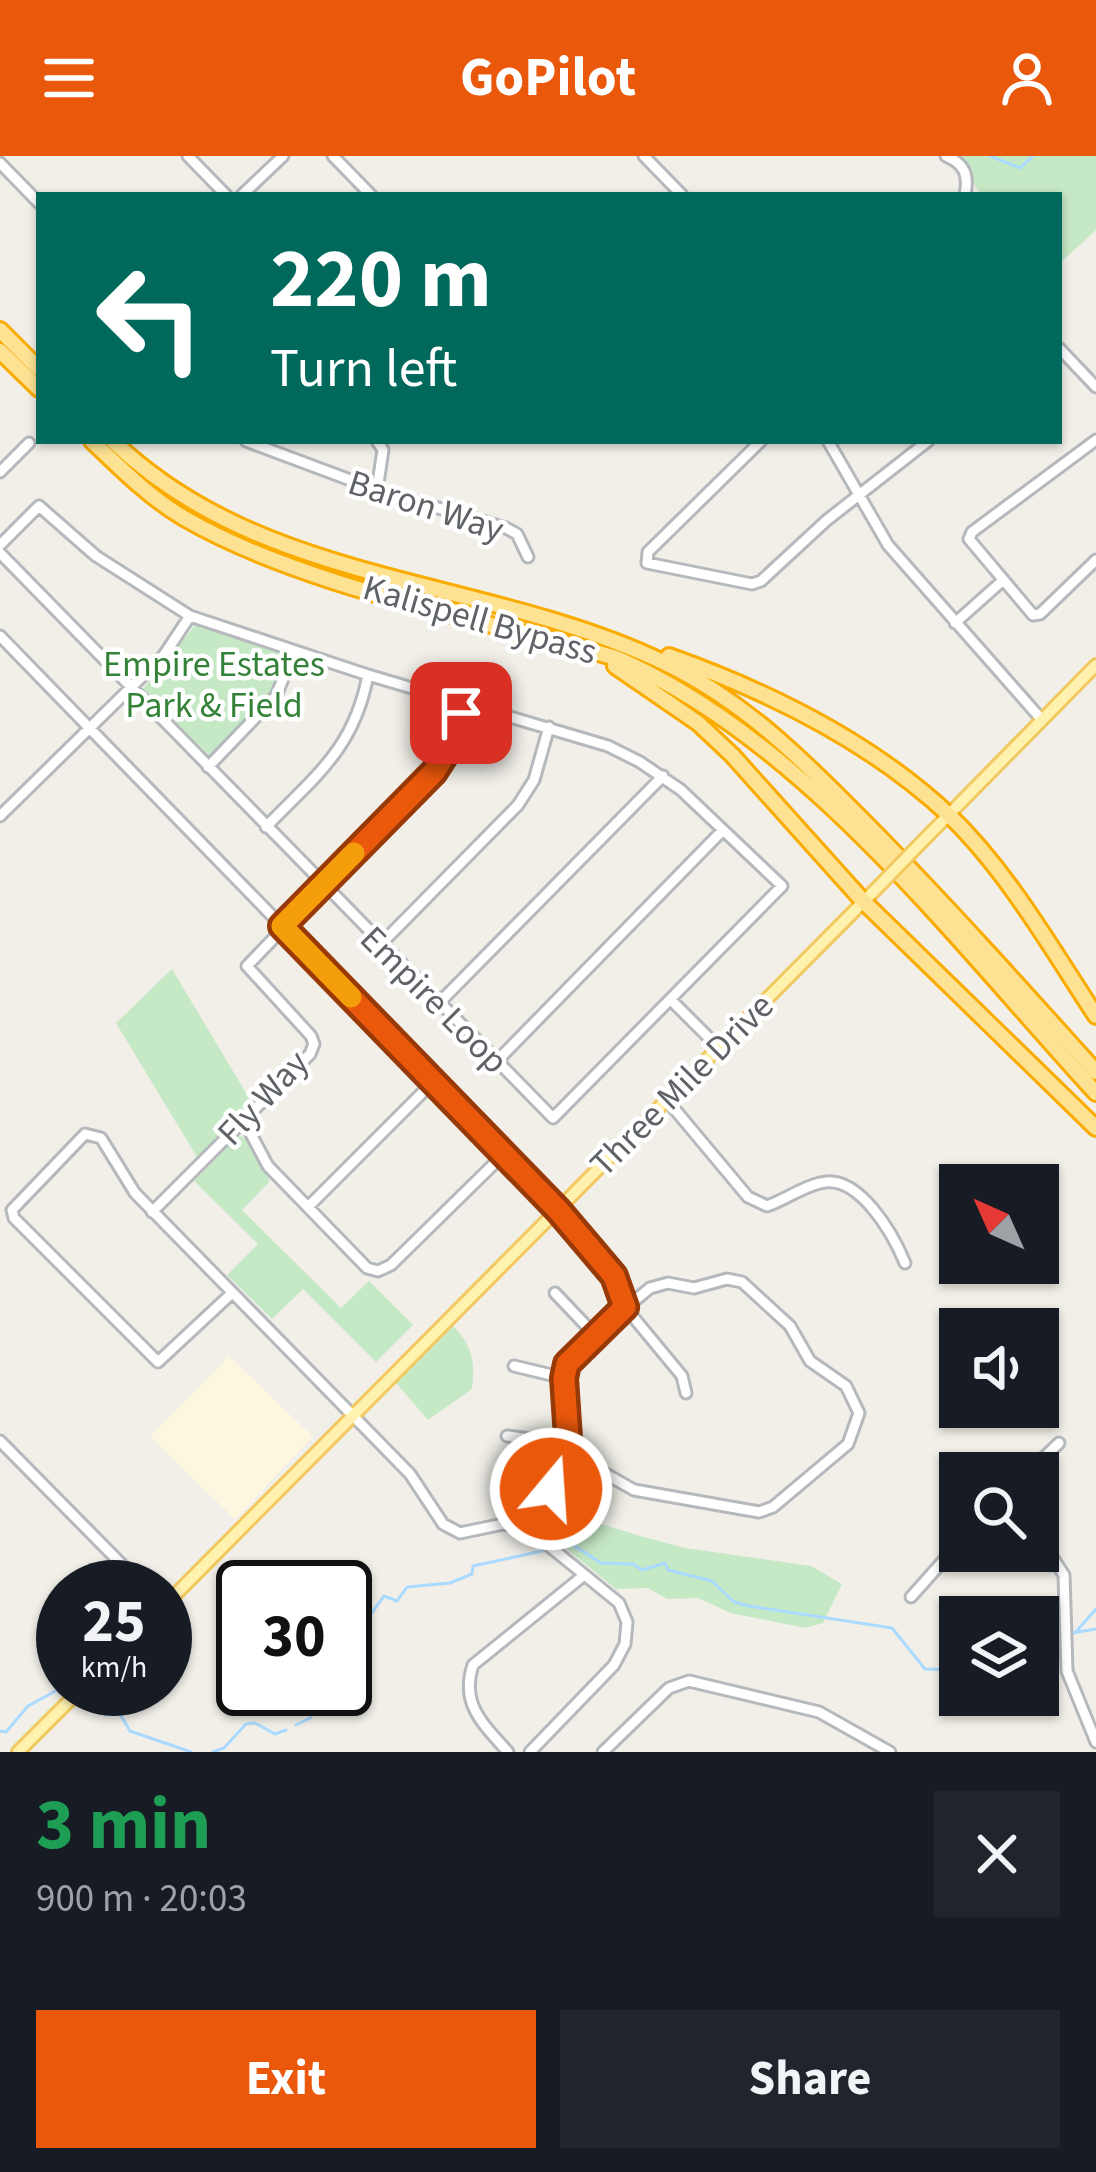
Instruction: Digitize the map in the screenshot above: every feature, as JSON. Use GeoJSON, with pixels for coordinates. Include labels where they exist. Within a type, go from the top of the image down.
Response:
{"type":"FeatureCollection","features":[{"type":"Feature","properties":{"kind":"highway"},"geometry":{"type":"LineString","coordinates":[[0,330],[36,366]]}},
{"type":"Feature","properties":{"kind":"highway"},"geometry":{"type":"LineString","coordinates":[[0,351],[36,386]]}},
{"type":"Feature","properties":{"kind":"highway","name":"Kalispell Bypass"},"geometry":{"type":"LineString","coordinates":[[95,444],[140,487],[184,517],[238,544],[300,568],[590,651],[665,681],[773,754],[919,900],[1096,1093]]}},
{"type":"Feature","properties":{"kind":"highway","name":"Kalispell Bypass"},"geometry":{"type":"LineString","coordinates":[[117,444],[175,493],[242,529],[302,552],[525,614],[640,652],[721,693],[791,748],[933,892],[1096,1072]]}},
{"type":"Feature","properties":{"kind":"highway"},"geometry":{"type":"LineString","coordinates":[[590,651],[698,723],[863,901],[1096,1128]]}},
{"type":"Feature","properties":{"kind":"highway"},"geometry":{"type":"LineString","coordinates":[[640,652],[712,672],[845,735],[949,815],[1022,904],[1096,1016]]}},
{"type":"Feature","properties":{"kind":"main road","name":"Three Mile Drive"},"geometry":{"type":"LineString","coordinates":[[192,1578],[1096,665]]}},
{"type":"Feature","properties":{"kind":"main road"},"geometry":{"type":"LineString","coordinates":[[18,1752],[54,1716]]}},
{"type":"Feature","properties":{"kind":"street"},"geometry":{"type":"LineString","coordinates":[[188,156],[223,192]]}},
{"type":"Feature","properties":{"kind":"street"},"geometry":{"type":"LineString","coordinates":[[245,192],[283,156]]}},
{"type":"Feature","properties":{"kind":"street"},"geometry":{"type":"LineString","coordinates":[[333,156],[368,192]]}},
{"type":"Feature","properties":{"kind":"street"},"geometry":{"type":"LineString","coordinates":[[644,156],[679,192]]}},
{"type":"Feature","properties":{"kind":"street"},"geometry":{"type":"LineString","coordinates":[[946,156],[963,166],[966,192]]}},
{"type":"Feature","properties":{"kind":"street"},"geometry":{"type":"LineString","coordinates":[[0,163],[36,200]]}},
{"type":"Feature","properties":{"kind":"street"},"geometry":{"type":"LineString","coordinates":[[1062,351],[1096,387]]}},
{"type":"Feature","properties":{"kind":"street"},"geometry":{"type":"LineString","coordinates":[[1096,440],[972,532],[972,545],[1028,613],[1040,614],[1096,560]]}},
{"type":"Feature","properties":{"kind":"street"},"geometry":{"type":"LineString","coordinates":[[0,472],[29,443]]}},
{"type":"Feature","properties":{"kind":"street","name":"Baron Way"},"geometry":{"type":"LineString","coordinates":[[254,444],[376,490],[506,528],[517,534],[528,557]]}},
{"type":"Feature","properties":{"kind":"street"},"geometry":{"type":"LineString","coordinates":[[376,490],[383,449],[379,444]]}},
{"type":"Feature","properties":{"kind":"street"},"geometry":{"type":"LineString","coordinates":[[757,444],[648,552],[647,563],[752,584],[776,570],[924,444]]}},
{"type":"Feature","properties":{"kind":"street"},"geometry":{"type":"LineString","coordinates":[[830,444],[889,544],[1042,720]]}},
{"type":"Feature","properties":{"kind":"street","name":"Empire Loop"},"geometry":{"type":"LineString","coordinates":[[39,506],[96,556],[190,616],[608,746],[663,776],[782,886],[553,1118],[322,886],[0,549],[39,506]]}},
{"type":"Feature","properties":{"kind":"street"},"geometry":{"type":"LineString","coordinates":[[955,623],[1001,582]]}},
{"type":"Feature","properties":{"kind":"street"},"geometry":{"type":"LineString","coordinates":[[0,816],[132,687],[176,640],[190,616]]}},
{"type":"Feature","properties":{"kind":"street"},"geometry":{"type":"LineString","coordinates":[[0,636],[558,1210],[614,1276],[625,1307],[682,1376],[686,1393]]}},
{"type":"Feature","properties":{"kind":"street"},"geometry":{"type":"LineString","coordinates":[[208,766],[276,696],[295,652]]}},
{"type":"Feature","properties":{"kind":"street"},"geometry":{"type":"LineString","coordinates":[[266,827],[340,751],[356,725],[368,675]]}},
{"type":"Feature","properties":{"kind":"street"},"geometry":{"type":"LineString","coordinates":[[282,926],[434,772],[450,747],[464,702]]}},
{"type":"Feature","properties":{"kind":"street"},"geometry":{"type":"LineString","coordinates":[[380,945],[518,805],[534,781],[549,727]]}},
{"type":"Feature","properties":{"kind":"street"},"geometry":{"type":"LineString","coordinates":[[438,1004],[663,776]]}},
{"type":"Feature","properties":{"kind":"street"},"geometry":{"type":"LineString","coordinates":[[496,1062],[723,830]]}},
{"type":"Feature","properties":{"kind":"street","name":"Fly Way"},"geometry":{"type":"LineString","coordinates":[[152,1212],[310,1054],[314,1044],[247,966],[282,926]]}},
{"type":"Feature","properties":{"kind":"street"},"geometry":{"type":"LineString","coordinates":[[671,1000],[719,1048]]}},
{"type":"Feature","properties":{"kind":"street"},"geometry":{"type":"LineString","coordinates":[[308,1207],[433,1082]]}},
{"type":"Feature","properties":{"kind":"street"},"geometry":{"type":"LineString","coordinates":[[667,1100],[748,1197],[767,1206],[822,1182],[843,1184],[888,1227],[905,1263]]}},
{"type":"Feature","properties":{"kind":"street"},"geometry":{"type":"LineString","coordinates":[[244,1120],[268,1166],[367,1268],[378,1271],[391,1265],[502,1156]]}},
{"type":"Feature","properties":{"kind":"street"},"geometry":{"type":"LineString","coordinates":[[231,1294],[158,1362],[14,1218],[12,1210],[85,1134],[93,1132],[152,1212],[410,1474],[432,1514],[443,1524],[460,1533],[503,1524],[527,1528],[619,1603],[627,1622],[625,1644],[614,1665],[530,1752]]}},
{"type":"Feature","properties":{"kind":"street"},"geometry":{"type":"LineString","coordinates":[[507,1436],[569,1449],[634,1490],[759,1512],[773,1507],[848,1444],[859,1413],[846,1386],[810,1361],[790,1326],[742,1282],[727,1280],[694,1288],[668,1283],[650,1288],[575,1352],[564,1378],[569,1449],[527,1528]]}},
{"type":"Feature","properties":{"kind":"street"},"geometry":{"type":"LineString","coordinates":[[555,1293],[594,1334]]}},
{"type":"Feature","properties":{"kind":"street"},"geometry":{"type":"LineString","coordinates":[[514,1366],[564,1378]]}},
{"type":"Feature","properties":{"kind":"street"},"geometry":{"type":"LineString","coordinates":[[0,1441],[117,1560]]}},
{"type":"Feature","properties":{"kind":"street"},"geometry":{"type":"LineString","coordinates":[[1049,1452],[1058,1443]]}},
{"type":"Feature","properties":{"kind":"street"},"geometry":{"type":"LineString","coordinates":[[911,1598],[939,1566]]}},
{"type":"Feature","properties":{"kind":"street"},"geometry":{"type":"LineString","coordinates":[[1059,1567],[1064,1575],[1069,1679],[1096,1742]]}},
{"type":"Feature","properties":{"kind":"street"},"geometry":{"type":"LineString","coordinates":[[508,1752],[476,1717],[466,1685],[473,1666],[485,1651],[515,1634],[584,1576]]}},
{"type":"Feature","properties":{"kind":"street"},"geometry":{"type":"LineString","coordinates":[[603,1752],[669,1688],[689,1681],[819,1712],[890,1752]]}},
{"type":"Feature","properties":{"kind":"shaded area"},"geometry":{"type":"Polygon","coordinates":[[[229,1356],[313,1437],[235,1519],[150,1437],[229,1356]]]}},
{"type":"Feature","properties":{"kind":"green space"},"geometry":{"type":"Polygon","coordinates":[[[954,156],[1096,156],[1096,230],[1062,261],[1062,192],[981,192],[954,156]]]}},
{"type":"Feature","properties":{"kind":"green space","name":"Empire Estates Park & Field"},"geometry":{"type":"Polygon","coordinates":[[[197,623],[289,657],[272,694],[211,757],[142,690],[197,623]]]}},
{"type":"Feature","properties":{"kind":"green space"},"geometry":{"type":"Polygon","coordinates":[[[172,969],[252,1103],[197,1157],[116,1023],[172,969]]]}},
{"type":"Feature","properties":{"kind":"green space"},"geometry":{"type":"Polygon","coordinates":[[[239,1135],[249,1142],[270,1181],[242,1210],[341,1308],[369,1281],[413,1325],[376,1362],[303,1289],[272,1319],[227,1275],[258,1244],[194,1181],[239,1135]]]}},
{"type":"Feature","properties":{"kind":"green space"},"geometry":{"type":"Polygon","coordinates":[[[453,1326],[471,1355],[472,1389],[428,1420],[396,1383],[453,1326]]]}},
{"type":"Feature","properties":{"kind":"green space"},"geometry":{"type":"Polygon","coordinates":[[[553,1497],[601,1524],[640,1536],[685,1548],[811,1566],[842,1584],[823,1623],[805,1628],[731,1613],[698,1598],[667,1599],[648,1588],[616,1589],[536,1524],[553,1497]]]}},
{"type":"Feature","properties":{"kind":"waterway"},"geometry":{"type":"LineString","coordinates":[[990,156],[1020,168],[1033,156]]}},
{"type":"Feature","properties":{"kind":"waterway"},"geometry":{"type":"LineString","coordinates":[[564,1539],[601,1563],[633,1564],[642,1570],[665,1563],[668,1570],[712,1581],[734,1602],[892,1628],[925,1669],[939,1669]]}},
{"type":"Feature","properties":{"kind":"waterway"},"geometry":{"type":"LineString","coordinates":[[372,1613],[384,1596],[397,1601],[407,1587],[450,1583],[472,1574],[473,1566],[542,1551]]}},
{"type":"Feature","properties":{"kind":"waterway"},"geometry":{"type":"LineString","coordinates":[[1075,1633],[1096,1609]]}},
{"type":"Feature","properties":{"kind":"waterway"},"geometry":{"type":"LineString","coordinates":[[1071,1633],[1096,1629]]}},
{"type":"Feature","properties":{"kind":"waterway"},"geometry":{"type":"LineString","coordinates":[[0,1731],[6,1732],[36,1702]]}},
{"type":"Feature","properties":{"kind":"waterway"},"geometry":{"type":"LineString","coordinates":[[121,1716],[130,1731],[191,1752]]}},
{"type":"Feature","properties":{"kind":"waterway"},"geometry":{"type":"LineString","coordinates":[[296,1725],[311,1716]]}},
{"type":"Feature","properties":{"kind":"waterway"},"geometry":{"type":"LineString","coordinates":[[213,1752],[224,1748],[246,1724],[255,1723],[275,1734],[286,1730]]}},
{"type":"Feature","properties":{"kind":"slow traffic"},"geometry":{"type":"LineString","coordinates":[[351,997],[282,926],[354,853]]}},
{"type":"Feature","properties":{"kind":"route"},"geometry":{"type":"LineString","coordinates":[[461,713],[450,747],[434,772],[282,926],[558,1210],[614,1276],[625,1307],[567,1364],[564,1394],[569,1453],[551,1489]]}}]}
